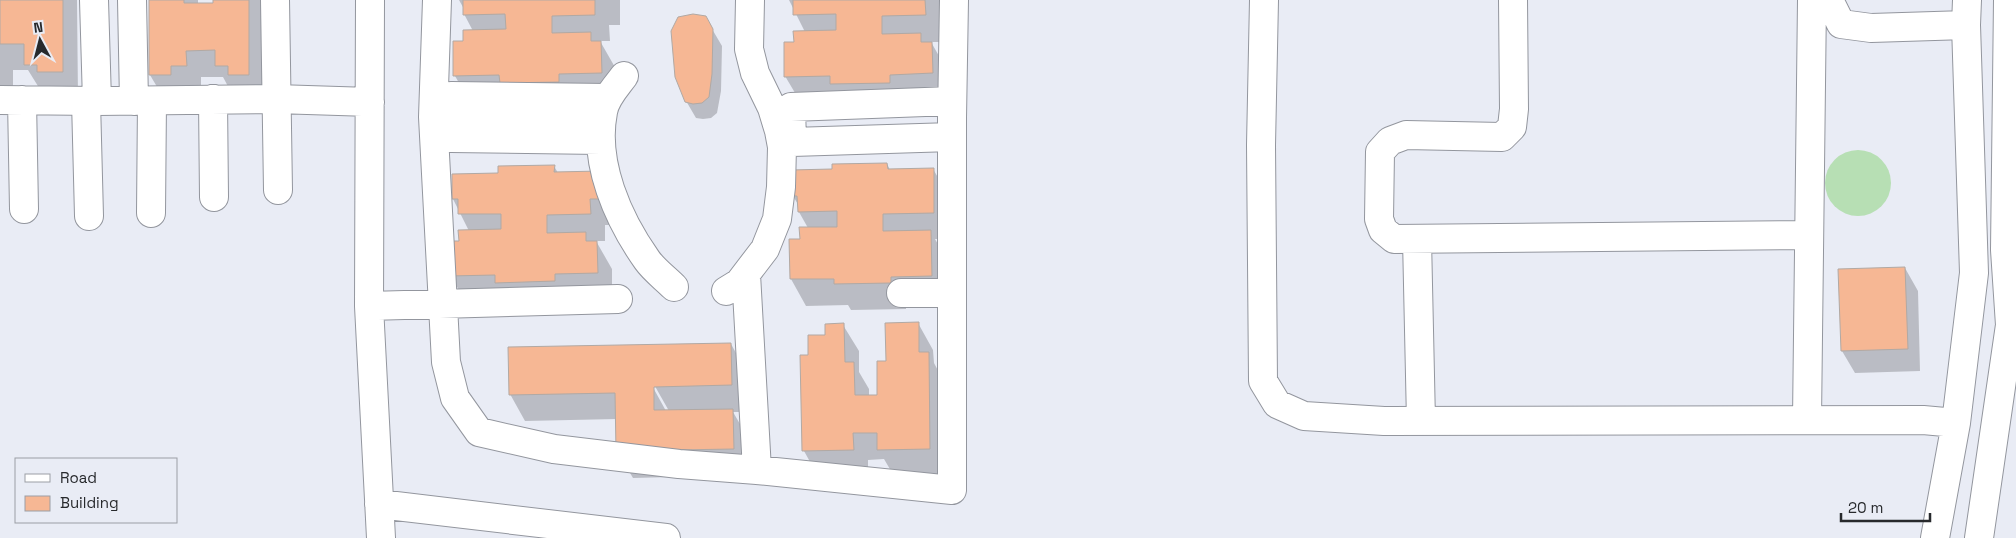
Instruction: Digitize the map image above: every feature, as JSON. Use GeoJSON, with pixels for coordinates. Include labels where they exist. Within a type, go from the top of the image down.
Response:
{"type":"FeatureCollection","features":[{"type":"Feature","properties":{"kind":"street"},"geometry":{"type":"LineString","coordinates":[[89,216],[94,0]]}},
{"type":"Feature","properties":{"kind":"street"},"geometry":{"type":"LineString","coordinates":[[132,0],[143,101],[151,213]]}},
{"type":"Feature","properties":{"kind":"street"},"geometry":{"type":"LineString","coordinates":[[275,0],[278,190]]}},
{"type":"Feature","properties":{"kind":"street"},"geometry":{"type":"LineString","coordinates":[[370,0],[369,306],[381,538]]}},
{"type":"Feature","properties":{"kind":"street"},"geometry":{"type":"LineString","coordinates":[[437,0],[442,118],[442,305],[446,362],[455,398],[479,432],[554,449],[679,464],[952,490],[951,293],[954,0]]}},
{"type":"Feature","properties":{"kind":"street"},"geometry":{"type":"LineString","coordinates":[[750,0],[749,50],[755,73],[782,108],[792,142],[952,118]]}},
{"type":"Feature","properties":{"kind":"street"},"geometry":{"type":"LineString","coordinates":[[1264,0],[1261,145],[1263,381],[1277,404],[1304,416],[1384,421],[1923,420],[1956,423]]}},
{"type":"Feature","properties":{"kind":"street"},"geometry":{"type":"LineString","coordinates":[[1513,0],[1514,110],[1512,127],[1502,136],[1406,135],[1390,141],[1380,152],[1380,219],[1383,230],[1394,239],[1809,235]]}},
{"type":"Feature","properties":{"kind":"street"},"geometry":{"type":"LineString","coordinates":[[1806,420],[1812,0]]}},
{"type":"Feature","properties":{"kind":"street"},"geometry":{"type":"LineString","coordinates":[[1829,0],[1841,24],[1871,28],[1966,13],[1974,274],[1956,423],[1935,538]]}},
{"type":"Feature","properties":{"kind":"street"},"geometry":{"type":"LineString","coordinates":[[1979,538],[2010,325],[2006,250],[2008,0]]}},
{"type":"Feature","properties":{"kind":"street"},"geometry":{"type":"LineString","coordinates":[[624,76],[608,98],[593,129],[615,204],[624,222],[648,261],[674,286]]}},
{"type":"Feature","properties":{"kind":"street"},"geometry":{"type":"LineString","coordinates":[[442,118],[451,96],[608,98]]}},
{"type":"Feature","properties":{"kind":"street"},"geometry":{"type":"LineString","coordinates":[[24,209],[11,100],[276,99],[370,102]]}},
{"type":"Feature","properties":{"kind":"street"},"geometry":{"type":"LineString","coordinates":[[213,100],[214,196]]}},
{"type":"Feature","properties":{"kind":"street"},"geometry":{"type":"LineString","coordinates":[[782,108],[952,118]]}},
{"type":"Feature","properties":{"kind":"street"},"geometry":{"type":"LineString","coordinates":[[757,470],[736,282],[765,249],[777,219],[781,187],[782,108]]}},
{"type":"Feature","properties":{"kind":"street"},"geometry":{"type":"LineString","coordinates":[[442,118],[593,129]]}},
{"type":"Feature","properties":{"kind":"street"},"geometry":{"type":"LineString","coordinates":[[834,120],[952,118]]}},
{"type":"Feature","properties":{"kind":"street"},"geometry":{"type":"LineString","coordinates":[[1418,239],[1421,421]]}},
{"type":"Feature","properties":{"kind":"street"},"geometry":{"type":"LineString","coordinates":[[900,293],[951,293]]}},
{"type":"Feature","properties":{"kind":"street"},"geometry":{"type":"LineString","coordinates":[[369,306],[618,299]]}},
{"type":"Feature","properties":{"kind":"street"},"geometry":{"type":"LineString","coordinates":[[379,504],[666,538]]}},
{"type":"Feature","properties":{"kind":"green space"},"geometry":{"type":"Polygon","coordinates":[[[1858,150],[1871,153],[1881,160],[1888,170],[1891,183],[1888,196],[1881,206],[1871,213],[1858,216],[1845,213],[1835,206],[1828,196],[1825,183],[1828,170],[1835,160],[1845,153],[1858,150]]]}},
{"type":"Feature","properties":{"kind":"building"},"geometry":{"type":"Polygon","coordinates":[[[0,0],[63,0],[63,72],[37,72],[37,65],[24,65],[24,44],[0,44],[0,0]]]}},
{"type":"Feature","properties":{"kind":"building"},"geometry":{"type":"Polygon","coordinates":[[[149,0],[184,0],[184,3],[213,3],[213,0],[249,0],[249,75],[228,75],[228,66],[215,66],[215,50],[186,51],[187,66],[171,66],[171,75],[149,75],[149,0]]]}},
{"type":"Feature","properties":{"kind":"building"},"geometry":{"type":"Polygon","coordinates":[[[463,0],[595,0],[595,15],[552,16],[552,33],[591,32],[591,41],[601,41],[602,73],[559,74],[559,82],[500,83],[499,75],[453,76],[453,41],[463,41],[463,30],[506,29],[505,14],[463,15],[463,0]]]}},
{"type":"Feature","properties":{"kind":"building"},"geometry":{"type":"Polygon","coordinates":[[[793,0],[925,0],[926,15],[882,16],[882,34],[921,33],[921,42],[932,42],[933,73],[890,75],[890,83],[830,84],[830,76],[784,77],[784,42],[794,42],[793,31],[836,30],[836,14],[793,15],[793,0]]]}},
{"type":"Feature","properties":{"kind":"building"},"geometry":{"type":"Polygon","coordinates":[[[693,14],[706,16],[713,29],[712,74],[709,97],[702,103],[693,104],[685,102],[675,77],[671,31],[678,17],[693,14]]]}},
{"type":"Feature","properties":{"kind":"building"},"geometry":{"type":"Polygon","coordinates":[[[887,163],[888,169],[934,168],[934,213],[883,214],[883,231],[931,230],[932,276],[891,277],[891,283],[834,284],[834,279],[790,279],[789,239],[800,239],[799,227],[837,227],[837,211],[798,212],[797,196],[791,196],[791,170],[832,169],[832,164],[887,163]]]}},
{"type":"Feature","properties":{"kind":"building"},"geometry":{"type":"Polygon","coordinates":[[[555,165],[554,172],[601,171],[602,199],[590,199],[591,214],[547,215],[547,233],[586,232],[586,241],[597,241],[598,273],[555,274],[555,281],[495,283],[495,275],[449,276],[448,241],[459,241],[458,230],[501,229],[501,214],[458,214],[458,199],[452,199],[452,174],[498,173],[498,166],[555,165]]]}},
{"type":"Feature","properties":{"kind":"building"},"geometry":{"type":"Polygon","coordinates":[[[1905,267],[1908,349],[1841,351],[1838,269],[1905,267]]]}},
{"type":"Feature","properties":{"kind":"building"},"geometry":{"type":"Polygon","coordinates":[[[919,322],[919,352],[929,352],[930,449],[877,450],[877,433],[853,433],[854,450],[802,451],[800,355],[808,355],[808,335],[825,335],[825,324],[844,323],[845,362],[854,362],[855,395],[877,395],[877,361],[886,361],[885,323],[919,322]]]}},
{"type":"Feature","properties":{"kind":"building"},"geometry":{"type":"Polygon","coordinates":[[[731,343],[732,385],[654,387],[654,410],[733,409],[734,449],[616,451],[615,393],[509,395],[508,347],[731,343]]]}}]}
